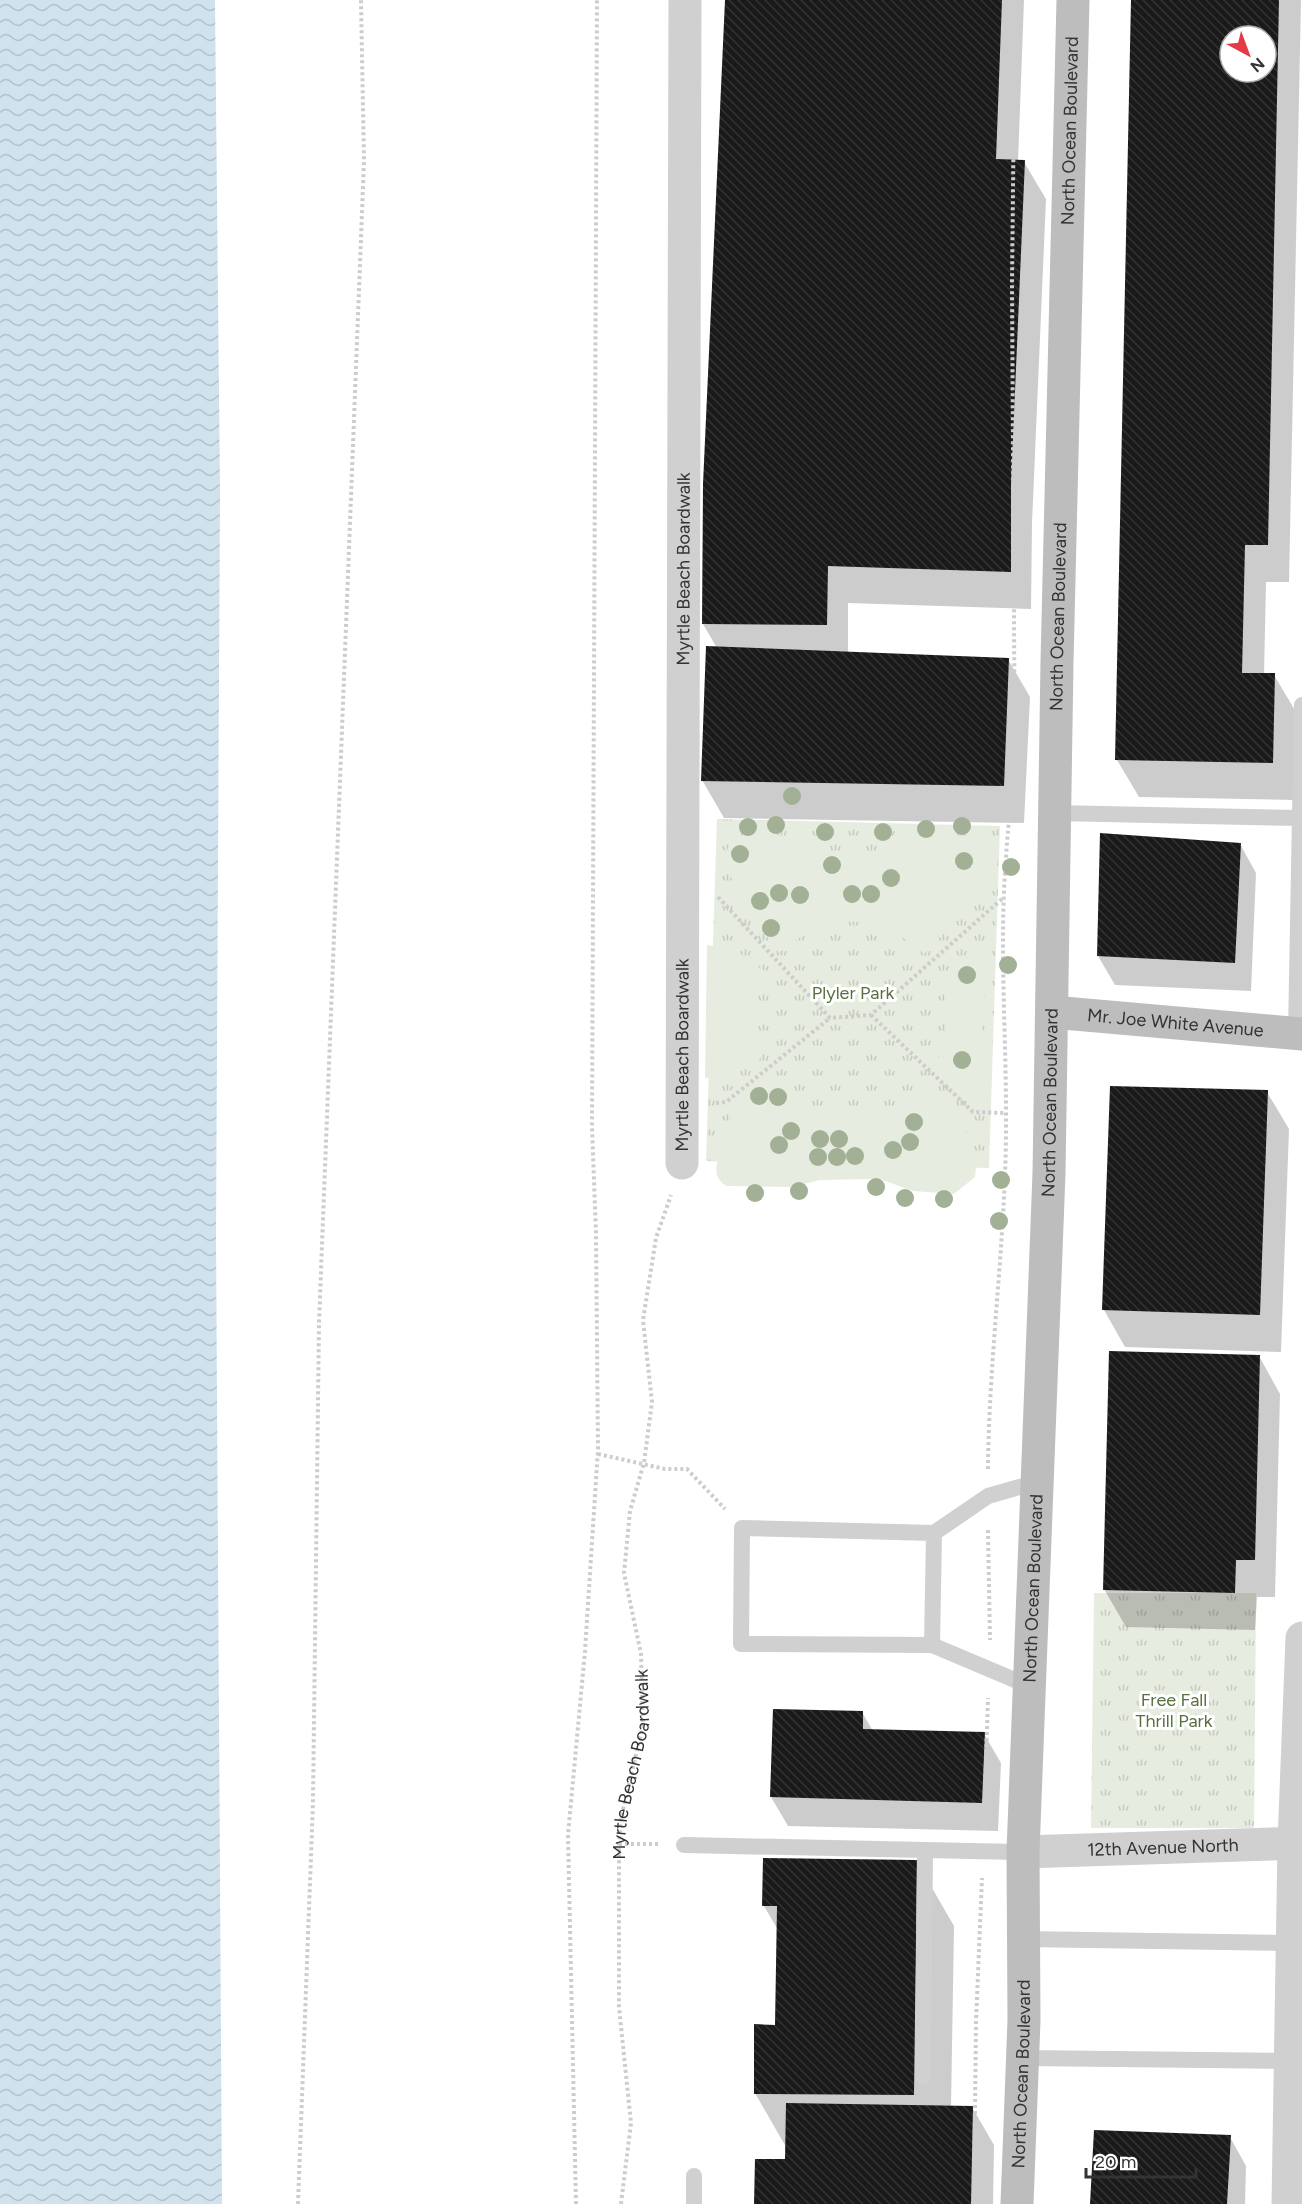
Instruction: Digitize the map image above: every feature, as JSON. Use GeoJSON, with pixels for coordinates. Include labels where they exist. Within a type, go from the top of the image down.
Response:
{"type":"FeatureCollection","features":[{"type":"Feature","properties":{"kind":"main road","name":"North Ocean Boulevard"},"geometry":{"type":"LineString","coordinates":[[1017,2204],[1023,2058],[1023,1852],[1049,1173],[1073,0]]}},
{"type":"Feature","properties":{"kind":"main road","name":"Mr. Joe White Avenue"},"geometry":{"type":"LineString","coordinates":[[1052,1012],[1299,1033]]}},
{"type":"Feature","properties":{"kind":"street","name":"Myrtle Beach Boardwalk"},"geometry":{"type":"LineString","coordinates":[[682,1164],[685,0]]}},
{"type":"Feature","properties":{"kind":"street"},"geometry":{"type":"LineString","coordinates":[[1288,2204],[1302,1638]]}},
{"type":"Feature","properties":{"kind":"street","name":"12th Avenue North"},"geometry":{"type":"LineString","coordinates":[[1023,1852],[1298,1843]]}},
{"type":"Feature","properties":{"kind":"lane"},"geometry":{"type":"LineString","coordinates":[[1299,1033],[1302,705]]}},
{"type":"Feature","properties":{"kind":"lane"},"geometry":{"type":"LineString","coordinates":[[1055,813],[1300,818]]}},
{"type":"Feature","properties":{"kind":"lane"},"geometry":{"type":"LineString","coordinates":[[1029,1686],[932,1645],[741,1644],[742,1528],[934,1533],[988,1496],[1037,1482]]}},
{"type":"Feature","properties":{"kind":"lane"},"geometry":{"type":"LineString","coordinates":[[932,1645],[934,1533]]}},
{"type":"Feature","properties":{"kind":"lane"},"geometry":{"type":"LineString","coordinates":[[684,1845],[1023,1852]]}},
{"type":"Feature","properties":{"kind":"lane"},"geometry":{"type":"LineString","coordinates":[[923,2077],[925,1850]]}},
{"type":"Feature","properties":{"kind":"lane"},"geometry":{"type":"LineString","coordinates":[[1023,1939],[1296,1929]]}},
{"type":"Feature","properties":{"kind":"lane"},"geometry":{"type":"LineString","coordinates":[[1023,2058],[1290,2061]]}},
{"type":"Feature","properties":{"kind":"lane"},"geometry":{"type":"LineString","coordinates":[[694,2176],[694,2204]]}},
{"type":"Feature","properties":{"kind":"path"},"geometry":{"type":"LineString","coordinates":[[297,2204],[314,1802],[319,1323],[364,161],[361,0]]}},
{"type":"Feature","properties":{"kind":"path"},"geometry":{"type":"LineString","coordinates":[[576,2204],[568,1835],[585,1651],[598,1454],[596,1234],[592,1127],[597,0]]}},
{"type":"Feature","properties":{"kind":"path"},"geometry":{"type":"LineString","coordinates":[[974,2204],[976,2022],[990,1669],[988,1400],[1005,1171],[1006,1113],[1002,965],[1009,810],[1015,787],[1012,284],[1015,0]]}},
{"type":"Feature","properties":{"kind":"path"},"geometry":{"type":"LineString","coordinates":[[683,859],[830,1018]]}},
{"type":"Feature","properties":{"kind":"path"},"geometry":{"type":"LineString","coordinates":[[682,1107],[726,1102],[830,1018],[871,1015],[1004,897]]}},
{"type":"Feature","properties":{"kind":"path"},"geometry":{"type":"LineString","coordinates":[[871,1015],[973,1112],[1006,1113]]}},
{"type":"Feature","properties":{"kind":"path","name":"Myrtle Beach Boardwalk"},"geometry":{"type":"LineString","coordinates":[[621,2204],[631,2123],[619,2007],[619,1844],[621,1818],[643,1725],[641,1654],[624,1573],[630,1511],[644,1463],[652,1402],[643,1320],[656,1238],[682,1164]]}},
{"type":"Feature","properties":{"kind":"path"},"geometry":{"type":"LineString","coordinates":[[598,1454],[630,1459],[665,1469],[687,1469],[742,1528]]}},
{"type":"Feature","properties":{"kind":"path"},"geometry":{"type":"LineString","coordinates":[[619,1844],[684,1845]]}},
{"type":"Feature","properties":{"kind":"green space","name":"Plyler Park"},"geometry":{"type":"Polygon","coordinates":[[[717,819],[1000,826],[989,1168],[706,1161],[717,819]]]}},
{"type":"Feature","properties":{"kind":"green space"},"geometry":{"type":"Polygon","coordinates":[[[760,833],[785,837],[841,854],[854,855],[882,852],[932,837],[985,837],[991,840],[999,859],[991,881],[924,954],[888,930],[870,924],[852,922],[834,923],[816,929],[780,952],[754,921],[723,862],[728,849],[736,840],[746,835],[760,833]]]}},
{"type":"Feature","properties":{"kind":"green space"},"geometry":{"type":"Polygon","coordinates":[[[707,945],[735,949],[765,972],[757,994],[754,1015],[755,1036],[761,1058],[735,1073],[705,1078],[707,945]]]}},
{"type":"Feature","properties":{"kind":"green space"},"geometry":{"type":"Polygon","coordinates":[[[975,948],[982,950],[990,960],[990,991],[984,996],[982,1040],[990,1048],[991,1072],[987,1086],[983,1091],[977,1093],[968,1092],[937,1062],[944,1041],[947,1020],[943,989],[939,979],[975,948]]]}},
{"type":"Feature","properties":{"kind":"green space"},"geometry":{"type":"Polygon","coordinates":[[[770,1075],[806,1104],[826,1112],[846,1116],[866,1115],[886,1109],[906,1098],[924,1081],[953,1112],[968,1136],[976,1162],[975,1177],[954,1194],[913,1191],[880,1179],[820,1180],[791,1187],[726,1186],[718,1177],[716,1168],[727,1128],[741,1099],[770,1075]]]}},
{"type":"Feature","properties":{"kind":"green space","name":"Free Fall Thrill Park"},"geometry":{"type":"Polygon","coordinates":[[[1094,1593],[1256,1593],[1254,1828],[1091,1828],[1094,1593]]]}},
{"type":"Feature","properties":{"kind":"water"},"geometry":{"type":"Polygon","coordinates":[[[0,0],[215,0],[220,492],[216,1236],[222,2204],[0,2204],[0,0]]]}},
{"type":"Feature","properties":{"kind":"building"},"geometry":{"type":"Polygon","coordinates":[[[725,0],[1002,0],[996,159],[1025,160],[1011,484],[1011,572],[828,566],[827,625],[702,624],[703,484],[725,0]]]}},
{"type":"Feature","properties":{"kind":"building"},"geometry":{"type":"Polygon","coordinates":[[[1131,0],[1279,0],[1278,50],[1278,24],[1218,24],[1218,84],[1277,84],[1268,545],[1245,545],[1242,673],[1275,673],[1273,763],[1115,760],[1131,0]]]}},
{"type":"Feature","properties":{"kind":"building"},"geometry":{"type":"Polygon","coordinates":[[[706,646],[1009,658],[1004,786],[701,781],[706,646]]]}},
{"type":"Feature","properties":{"kind":"building"},"geometry":{"type":"Polygon","coordinates":[[[1100,833],[1241,843],[1235,963],[1097,956],[1100,833]]]}},
{"type":"Feature","properties":{"kind":"building"},"geometry":{"type":"Polygon","coordinates":[[[1110,1086],[1268,1090],[1260,1315],[1102,1310],[1110,1086]]]}},
{"type":"Feature","properties":{"kind":"building"},"geometry":{"type":"Polygon","coordinates":[[[1109,1351],[1260,1355],[1255,1560],[1236,1560],[1235,1593],[1103,1590],[1109,1351]]]}},
{"type":"Feature","properties":{"kind":"building"},"geometry":{"type":"Polygon","coordinates":[[[773,1709],[863,1711],[863,1729],[985,1732],[982,1803],[770,1797],[773,1709]]]}},
{"type":"Feature","properties":{"kind":"building"},"geometry":{"type":"Polygon","coordinates":[[[763,1858],[917,1860],[914,2095],[754,2094],[754,2024],[775,2025],[777,1906],[762,1906],[763,1858]]]}},
{"type":"Feature","properties":{"kind":"building"},"geometry":{"type":"Polygon","coordinates":[[[786,2103],[973,2106],[971,2204],[754,2204],[755,2159],[785,2159],[786,2103]]]}},
{"type":"Feature","properties":{"kind":"building"},"geometry":{"type":"Polygon","coordinates":[[[1094,2130],[1231,2135],[1227,2204],[1090,2204],[1094,2130]]]}}]}
